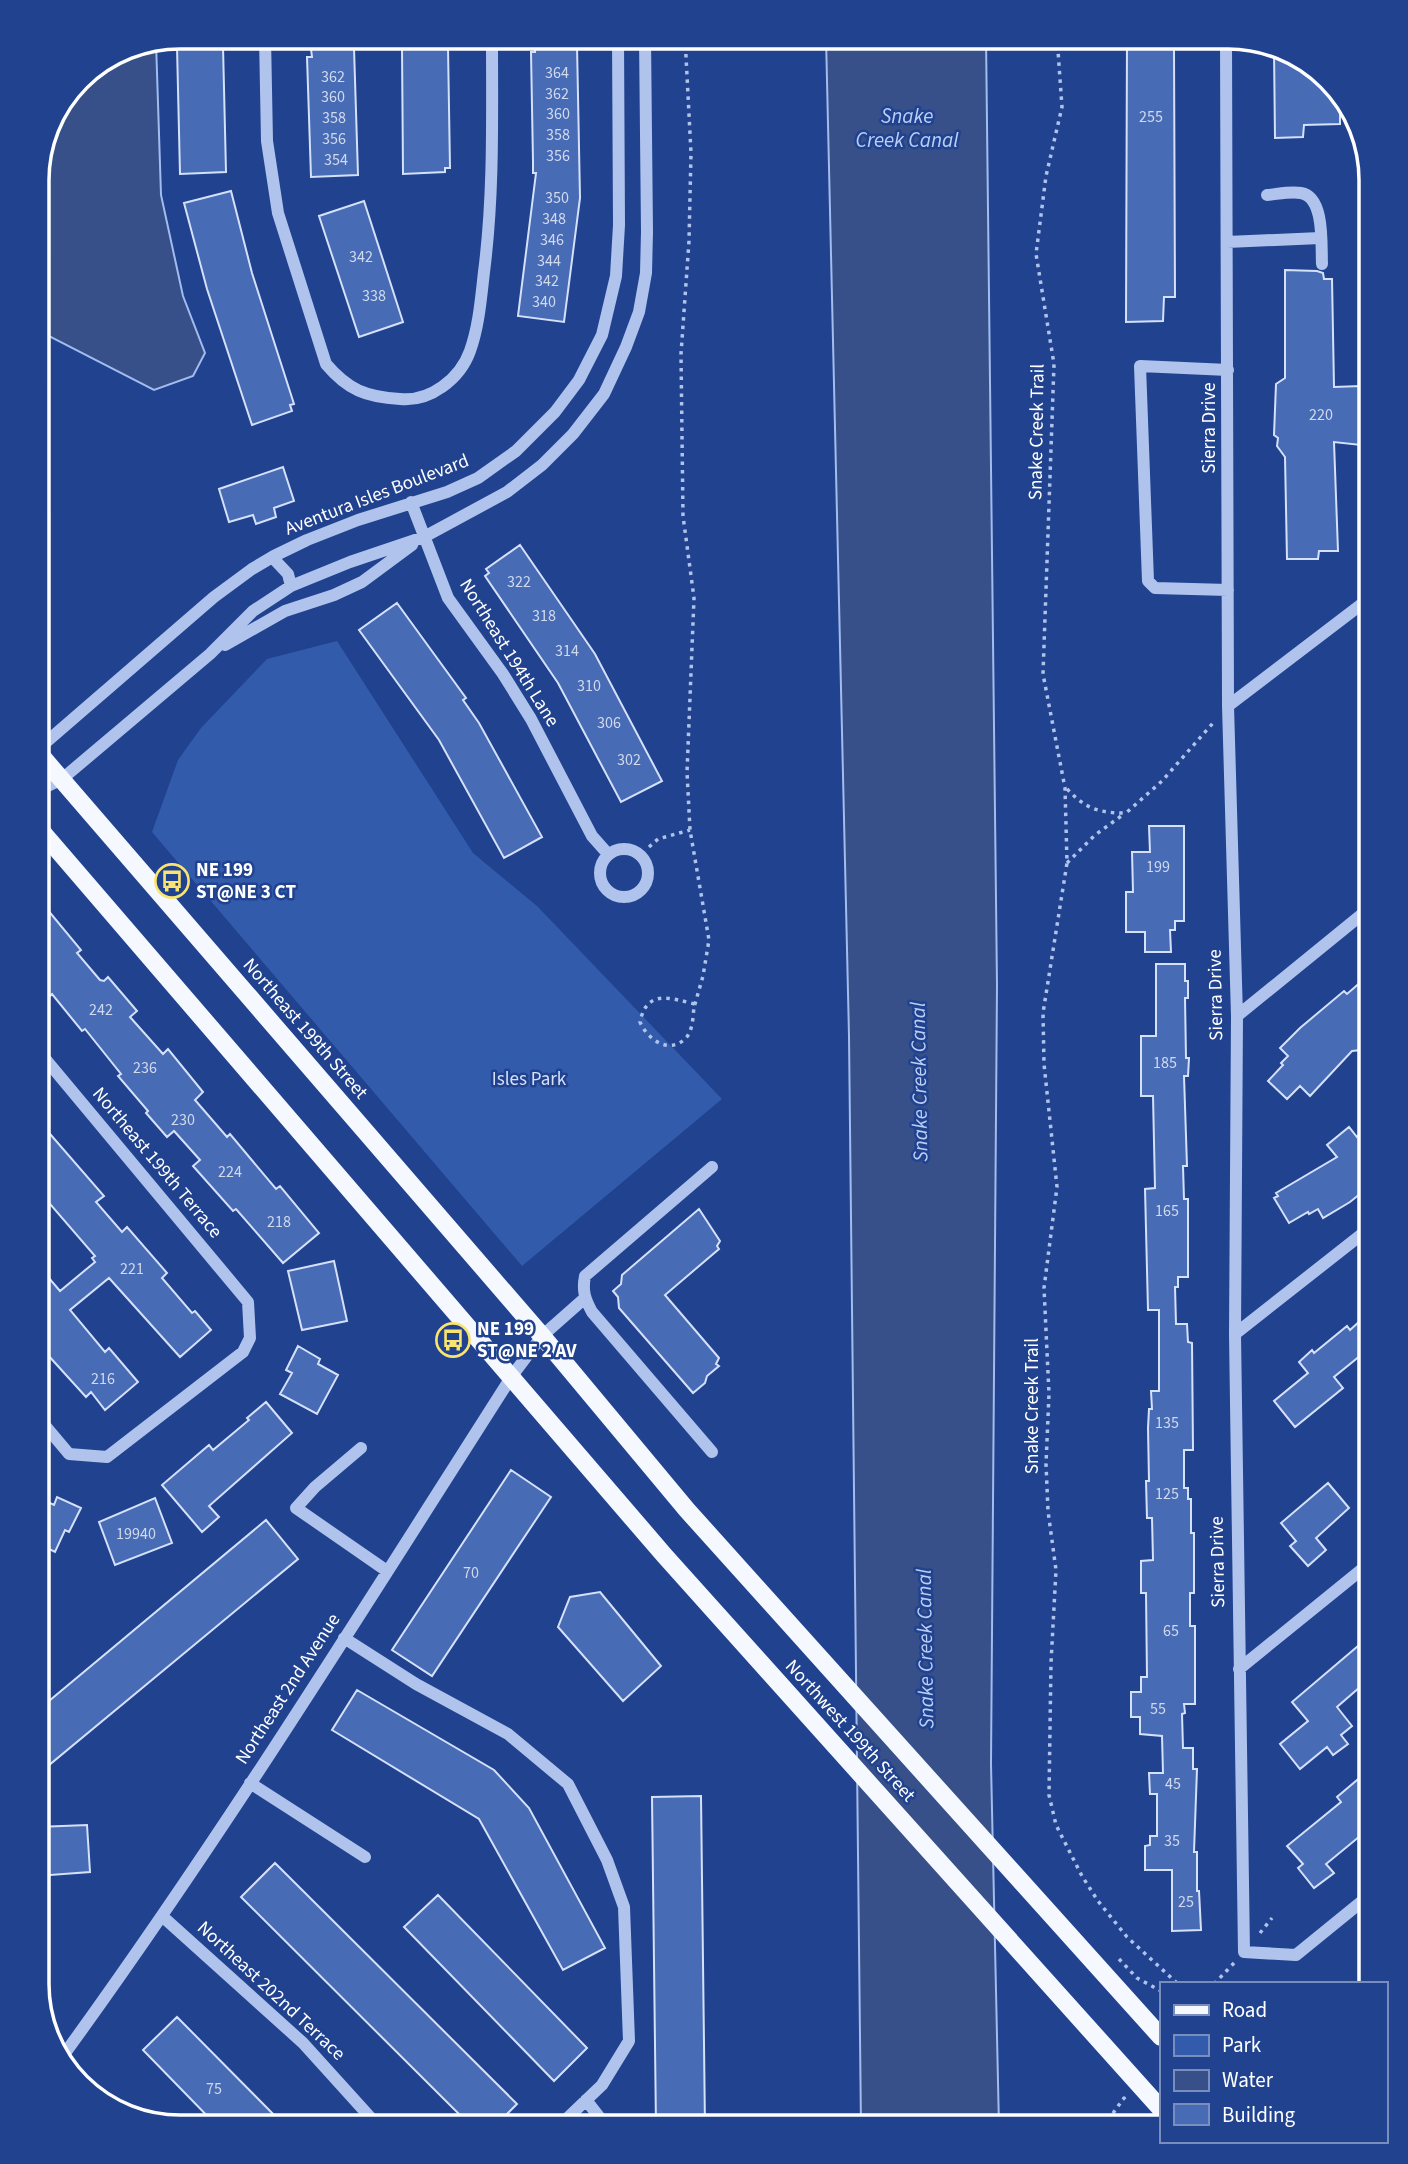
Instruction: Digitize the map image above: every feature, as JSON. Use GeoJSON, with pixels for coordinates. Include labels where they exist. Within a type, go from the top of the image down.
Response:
{"type":"FeatureCollection","features":[{"type":"Feature","properties":{"kind":"main road","name":"Northeast 199th Street"},"geometry":{"type":"LineString","coordinates":[[49,764],[542,1336]]}},
{"type":"Feature","properties":{"kind":"main road"},"geometry":{"type":"LineString","coordinates":[[49,840],[512,1376]]}},
{"type":"Feature","properties":{"kind":"main road","name":"Northwest 199th Street"},"geometry":{"type":"LineString","coordinates":[[542,1336],[687,1510],[1160,2036]]}},
{"type":"Feature","properties":{"kind":"main road","name":"Northwest 199th Street"},"geometry":{"type":"LineString","coordinates":[[512,1376],[664,1555],[1160,2108]]}},
{"type":"Feature","properties":{"kind":"street"},"geometry":{"type":"LineString","coordinates":[[265,49],[267,141],[278,213],[326,364],[341,382],[372,397],[405,400],[431,394],[455,377],[469,353],[477,326],[491,209],[492,49]]}},
{"type":"Feature","properties":{"kind":"street","name":"Aventura Isles Boulevard"},"geometry":{"type":"LineString","coordinates":[[49,740],[214,597],[272,557],[346,525],[447,492],[478,478],[516,451],[563,401],[579,380],[602,335],[616,276],[619,225],[618,49]]}},
{"type":"Feature","properties":{"kind":"street"},"geometry":{"type":"LineString","coordinates":[[210,654],[285,611],[334,595],[362,582],[424,537],[508,492],[573,435],[604,394],[639,312],[646,273],[648,232],[645,49]]}},
{"type":"Feature","properties":{"kind":"street","name":"Sierra Drive"},"geometry":{"type":"LineString","coordinates":[[1226,49],[1228,706],[1237,1016],[1235,1334],[1244,1952],[1296,1955],[1359,1904]]}},
{"type":"Feature","properties":{"kind":"street"},"geometry":{"type":"LineString","coordinates":[[1267,194],[1302,193],[1314,200],[1319,220],[1322,264]]}},
{"type":"Feature","properties":{"kind":"street"},"geometry":{"type":"LineString","coordinates":[[1227,242],[1320,238]]}},
{"type":"Feature","properties":{"kind":"street"},"geometry":{"type":"LineString","coordinates":[[1228,370],[1140,366],[1148,581],[1154,588],[1228,590]]}},
{"type":"Feature","properties":{"kind":"street","name":"Northeast 194th Lane"},"geometry":{"type":"LineString","coordinates":[[411,502],[448,598],[503,674],[531,719],[592,836],[608,855]]}},
{"type":"Feature","properties":{"kind":"street"},"geometry":{"type":"LineString","coordinates":[[49,785],[62,779],[210,654],[253,611],[291,586],[350,562],[424,537]]}},
{"type":"Feature","properties":{"kind":"street"},"geometry":{"type":"LineString","coordinates":[[272,557],[288,574],[291,586]]}},
{"type":"Feature","properties":{"kind":"street"},"geometry":{"type":"LineString","coordinates":[[1228,706],[1359,606]]}},
{"type":"Feature","properties":{"kind":"street"},"geometry":{"type":"LineString","coordinates":[[1237,1016],[1359,917]]}},
{"type":"Feature","properties":{"kind":"street","name":"Northeast 199th Terrace"},"geometry":{"type":"LineString","coordinates":[[49,1063],[248,1302],[250,1338],[243,1352],[107,1457],[69,1454],[49,1430]]}},
{"type":"Feature","properties":{"kind":"street"},"geometry":{"type":"LineString","coordinates":[[712,1167],[585,1276],[583,1289],[584,1298],[592,1312],[712,1452]]}},
{"type":"Feature","properties":{"kind":"street"},"geometry":{"type":"LineString","coordinates":[[1235,1334],[1359,1236]]}},
{"type":"Feature","properties":{"kind":"street","name":"Northeast 2nd Avenue"},"geometry":{"type":"LineString","coordinates":[[67,2050],[162,1916],[250,1783],[512,1376],[542,1336],[584,1298]]}},
{"type":"Feature","properties":{"kind":"street"},"geometry":{"type":"LineString","coordinates":[[361,1448],[314,1487],[296,1508],[387,1571]]}},
{"type":"Feature","properties":{"kind":"street"},"geometry":{"type":"LineString","coordinates":[[1239,1669],[1359,1572]]}},
{"type":"Feature","properties":{"kind":"street"},"geometry":{"type":"LineString","coordinates":[[344,1638],[416,1684],[508,1734],[568,1784],[607,1860],[624,1907],[629,2041],[602,2085],[570,2115]]}},
{"type":"Feature","properties":{"kind":"street"},"geometry":{"type":"LineString","coordinates":[[250,1783],[365,1857]]}},
{"type":"Feature","properties":{"kind":"street","name":"Northeast 202nd Terrace"},"geometry":{"type":"LineString","coordinates":[[162,1916],[303,2043],[368,2115]]}},
{"type":"Feature","properties":{"kind":"street"},"geometry":{"type":"LineString","coordinates":[[586,2100],[598,2115]]}},
{"type":"Feature","properties":{"kind":"path"},"geometry":{"type":"LineString","coordinates":[[685,49],[691,153],[689,241],[681,354],[682,516],[694,597],[687,772],[690,830],[709,940],[703,976],[689,1032],[685,1039],[675,1045],[660,1044],[651,1040],[640,1022],[643,1008],[648,1002],[667,997],[695,1004]]}},
{"type":"Feature","properties":{"kind":"path","name":"Snake Creek Trail"},"geometry":{"type":"LineString","coordinates":[[1058,49],[1062,107],[1046,176],[1035,254],[1054,364],[1043,674],[1065,788],[1067,863],[1043,1013],[1044,1064],[1057,1187],[1044,1288],[1049,1394],[1047,1499],[1056,1570],[1051,1663],[1049,1795],[1056,1825],[1098,1901],[1127,1937],[1176,1982]]}},
{"type":"Feature","properties":{"kind":"path"},"geometry":{"type":"LineString","coordinates":[[1067,863],[1095,835],[1126,813],[1162,781],[1228,706]]}},
{"type":"Feature","properties":{"kind":"path"},"geometry":{"type":"LineString","coordinates":[[1065,788],[1082,805],[1106,813],[1126,813]]}},
{"type":"Feature","properties":{"kind":"path"},"geometry":{"type":"LineString","coordinates":[[649,848],[658,839],[690,830]]}},
{"type":"Feature","properties":{"kind":"path"},"geometry":{"type":"LineString","coordinates":[[1112,2115],[1124,2098],[1132,2108]]}},
{"type":"Feature","properties":{"kind":"green space","name":"Isles Park"},"geometry":{"type":"Polygon","coordinates":[[[337,641],[473,853],[537,906],[722,1099],[522,1266],[152,832],[178,760],[201,728],[267,659],[337,641]]]}},
{"type":"Feature","properties":{"kind":"water","name":"Snake Creek Canal"},"geometry":{"type":"Polygon","coordinates":[[[826,49],[986,49],[997,985],[991,1764],[999,2115],[861,2115],[849,1036],[826,49]]]}},
{"type":"Feature","properties":{"kind":"water"},"geometry":{"type":"Polygon","coordinates":[[[156,51],[161,195],[183,296],[205,353],[193,376],[154,390],[49,336],[49,171],[53,146],[63,122],[87,87],[114,67],[146,53],[156,51]]]}},
{"type":"Feature","properties":{"kind":"building"},"geometry":{"type":"Polygon","coordinates":[[[177,49],[223,49],[226,172],[180,174],[177,49]]]}},
{"type":"Feature","properties":{"kind":"building"},"geometry":{"type":"Polygon","coordinates":[[[311,49],[354,49],[358,175],[311,177],[307,57],[312,57],[311,49]]]}},
{"type":"Feature","properties":{"kind":"building"},"geometry":{"type":"Polygon","coordinates":[[[402,49],[448,49],[450,168],[445,168],[445,172],[403,174],[402,49]]]}},
{"type":"Feature","properties":{"kind":"building"},"geometry":{"type":"Polygon","coordinates":[[[535,49],[577,49],[580,198],[564,322],[518,316],[536,173],[533,173],[531,52],[535,52],[535,49]]]}},
{"type":"Feature","properties":{"kind":"building"},"geometry":{"type":"Polygon","coordinates":[[[1127,49],[1174,49],[1175,297],[1164,297],[1163,321],[1126,322],[1127,49]]]}},
{"type":"Feature","properties":{"kind":"building"},"geometry":{"type":"Polygon","coordinates":[[[1274,58],[1301,71],[1326,94],[1340,113],[1340,124],[1304,125],[1303,137],[1275,138],[1274,58]]]}},
{"type":"Feature","properties":{"kind":"building"},"geometry":{"type":"Polygon","coordinates":[[[231,191],[252,273],[294,404],[290,405],[292,411],[252,425],[207,289],[184,203],[231,191]]]}},
{"type":"Feature","properties":{"kind":"building"},"geometry":{"type":"Polygon","coordinates":[[[364,201],[403,322],[359,337],[319,216],[364,201]]]}},
{"type":"Feature","properties":{"kind":"building"},"geometry":{"type":"Polygon","coordinates":[[[1285,270],[1317,271],[1323,273],[1324,279],[1332,279],[1334,387],[1359,386],[1359,445],[1334,442],[1338,551],[1319,551],[1318,559],[1287,559],[1285,457],[1277,446],[1278,438],[1274,435],[1276,384],[1285,378],[1285,270]]]}},
{"type":"Feature","properties":{"kind":"building"},"geometry":{"type":"Polygon","coordinates":[[[283,467],[294,501],[274,508],[276,517],[256,524],[253,515],[229,522],[219,489],[283,467]]]}},
{"type":"Feature","properties":{"kind":"building"},"geometry":{"type":"Polygon","coordinates":[[[520,545],[595,654],[662,781],[621,802],[558,683],[485,576],[489,573],[486,569],[520,545]]]}},
{"type":"Feature","properties":{"kind":"building"},"geometry":{"type":"Polygon","coordinates":[[[397,603],[466,698],[463,700],[479,723],[542,837],[504,858],[439,740],[359,630],[397,603]]]}},
{"type":"Feature","properties":{"kind":"building"},"geometry":{"type":"Polygon","coordinates":[[[1149,826],[1184,826],[1184,921],[1175,921],[1175,930],[1170,930],[1171,952],[1145,952],[1145,932],[1126,932],[1126,892],[1133,892],[1132,852],[1150,852],[1149,826]]]}},
{"type":"Feature","properties":{"kind":"building"},"geometry":{"type":"Polygon","coordinates":[[[49,911],[81,950],[77,953],[100,980],[104,981],[108,977],[137,1011],[130,1017],[163,1054],[168,1049],[203,1092],[195,1100],[227,1137],[230,1134],[276,1189],[280,1186],[319,1233],[283,1263],[236,1209],[233,1211],[193,1166],[200,1160],[174,1131],[167,1137],[146,1113],[148,1111],[118,1076],[121,1074],[85,1029],[82,1031],[52,994],[49,997],[49,911]]]}},
{"type":"Feature","properties":{"kind":"building"},"geometry":{"type":"Polygon","coordinates":[[[1156,964],[1185,964],[1185,981],[1188,981],[1188,998],[1185,998],[1186,1058],[1189,1058],[1188,1076],[1184,1076],[1187,1166],[1183,1166],[1184,1199],[1188,1199],[1188,1277],[1178,1277],[1178,1287],[1175,1287],[1176,1324],[1187,1324],[1188,1342],[1192,1343],[1193,1450],[1184,1450],[1184,1488],[1188,1488],[1188,1499],[1191,1499],[1191,1533],[1194,1533],[1194,1593],[1190,1593],[1190,1626],[1195,1626],[1195,1704],[1184,1704],[1185,1713],[1182,1714],[1183,1748],[1193,1748],[1193,1769],[1197,1769],[1194,1852],[1197,1852],[1201,1930],[1172,1931],[1172,1870],[1145,1870],[1145,1846],[1150,1845],[1150,1836],[1157,1836],[1157,1794],[1150,1794],[1149,1773],[1163,1773],[1162,1736],[1140,1734],[1140,1717],[1131,1717],[1131,1692],[1141,1692],[1141,1677],[1147,1677],[1146,1593],[1141,1593],[1141,1561],[1153,1560],[1152,1518],[1147,1518],[1146,1481],[1149,1481],[1148,1428],[1149,1409],[1152,1409],[1151,1391],[1159,1391],[1159,1310],[1148,1310],[1145,1189],[1155,1188],[1153,1096],[1141,1096],[1141,1036],[1156,1036],[1156,964]]]}},
{"type":"Feature","properties":{"kind":"building"},"geometry":{"type":"Polygon","coordinates":[[[1359,984],[1359,1050],[1352,1051],[1310,1096],[1300,1086],[1287,1099],[1268,1081],[1288,1056],[1280,1048],[1344,991],[1347,994],[1359,984]]]}},
{"type":"Feature","properties":{"kind":"building"},"geometry":{"type":"Polygon","coordinates":[[[1349,1127],[1357,1137],[1359,1135],[1359,1195],[1323,1218],[1318,1209],[1289,1223],[1274,1198],[1278,1196],[1276,1193],[1337,1157],[1327,1145],[1349,1127]]]}},
{"type":"Feature","properties":{"kind":"building"},"geometry":{"type":"Polygon","coordinates":[[[49,1133],[104,1196],[96,1202],[122,1232],[127,1227],[167,1273],[162,1278],[192,1313],[195,1311],[211,1330],[180,1357],[109,1278],[70,1310],[105,1352],[109,1348],[138,1382],[105,1410],[91,1392],[86,1397],[49,1356],[49,1278],[60,1291],[95,1262],[92,1258],[95,1256],[49,1203],[49,1133]]]}},
{"type":"Feature","properties":{"kind":"building"},"geometry":{"type":"Polygon","coordinates":[[[699,1209],[720,1241],[717,1246],[719,1249],[665,1295],[719,1358],[716,1364],[719,1366],[693,1393],[619,1308],[618,1297],[613,1291],[621,1284],[622,1275],[699,1209]]]}},
{"type":"Feature","properties":{"kind":"building"},"geometry":{"type":"Polygon","coordinates":[[[334,1261],[347,1321],[302,1330],[288,1271],[334,1261]]]}},
{"type":"Feature","properties":{"kind":"building"},"geometry":{"type":"Polygon","coordinates":[[[1359,1322],[1359,1357],[1334,1377],[1343,1388],[1295,1427],[1274,1401],[1308,1373],[1299,1362],[1347,1326],[1350,1330],[1359,1322]]]}},
{"type":"Feature","properties":{"kind":"building"},"geometry":{"type":"Polygon","coordinates":[[[298,1346],[320,1359],[318,1364],[338,1375],[317,1414],[280,1394],[292,1373],[286,1370],[298,1346]]]}},
{"type":"Feature","properties":{"kind":"building"},"geometry":{"type":"Polygon","coordinates":[[[266,1402],[292,1433],[209,1506],[219,1517],[202,1532],[162,1485],[209,1445],[213,1450],[266,1402]]]}},
{"type":"Feature","properties":{"kind":"building"},"geometry":{"type":"Polygon","coordinates":[[[511,1470],[551,1497],[432,1676],[392,1650],[511,1470]]]}},
{"type":"Feature","properties":{"kind":"building"},"geometry":{"type":"Polygon","coordinates":[[[1328,1483],[1349,1508],[1316,1538],[1326,1550],[1308,1566],[1290,1546],[1296,1541],[1281,1523],[1328,1483]]]}},
{"type":"Feature","properties":{"kind":"building"},"geometry":{"type":"Polygon","coordinates":[[[57,1497],[81,1508],[69,1532],[65,1530],[55,1552],[49,1549],[49,1503],[54,1505],[57,1497]]]}},
{"type":"Feature","properties":{"kind":"building"},"geometry":{"type":"Polygon","coordinates":[[[155,1498],[172,1543],[115,1565],[99,1522],[155,1498]]]}},
{"type":"Feature","properties":{"kind":"building"},"geometry":{"type":"Polygon","coordinates":[[[266,1520],[298,1559],[49,1765],[49,1701],[266,1520]]]}},
{"type":"Feature","properties":{"kind":"building"},"geometry":{"type":"Polygon","coordinates":[[[600,1592],[661,1666],[623,1701],[558,1627],[570,1597],[600,1592]]]}},
{"type":"Feature","properties":{"kind":"building"},"geometry":{"type":"Polygon","coordinates":[[[1359,1645],[1359,1688],[1337,1707],[1352,1726],[1341,1735],[1348,1744],[1333,1755],[1327,1747],[1300,1769],[1280,1744],[1308,1721],[1292,1702],[1359,1645]]]}},
{"type":"Feature","properties":{"kind":"building"},"geometry":{"type":"Polygon","coordinates":[[[357,1690],[494,1770],[529,1808],[605,1948],[563,1970],[479,1819],[332,1730],[357,1690]]]}},
{"type":"Feature","properties":{"kind":"building"},"geometry":{"type":"Polygon","coordinates":[[[1359,1778],[1359,1837],[1326,1864],[1334,1873],[1314,1888],[1298,1868],[1303,1864],[1287,1846],[1341,1802],[1337,1797],[1359,1778]]]}},
{"type":"Feature","properties":{"kind":"building"},"geometry":{"type":"Polygon","coordinates":[[[701,1796],[705,2115],[656,2115],[652,1797],[701,1796]]]}},
{"type":"Feature","properties":{"kind":"building"},"geometry":{"type":"Polygon","coordinates":[[[87,1825],[90,1872],[49,1875],[49,1827],[87,1825]]]}},
{"type":"Feature","properties":{"kind":"building"},"geometry":{"type":"Polygon","coordinates":[[[275,1863],[517,2104],[506,2115],[460,2115],[241,1897],[275,1863]]]}},
{"type":"Feature","properties":{"kind":"building"},"geometry":{"type":"Polygon","coordinates":[[[438,1895],[587,2048],[554,2081],[404,1927],[438,1895]]]}},
{"type":"Feature","properties":{"kind":"building"},"geometry":{"type":"Polygon","coordinates":[[[177,2017],[274,2115],[206,2115],[143,2050],[177,2017]]]}},
{"type":"Feature","properties":{"kind":"place","name":"NE 199 ST@NE 3 CT"},"geometry":{"type":"Point","coordinates":[172,881]}},
{"type":"Feature","properties":{"kind":"place","name":"NE 199 ST@NE 2 AV"},"geometry":{"type":"Point","coordinates":[453,1340]}}]}
